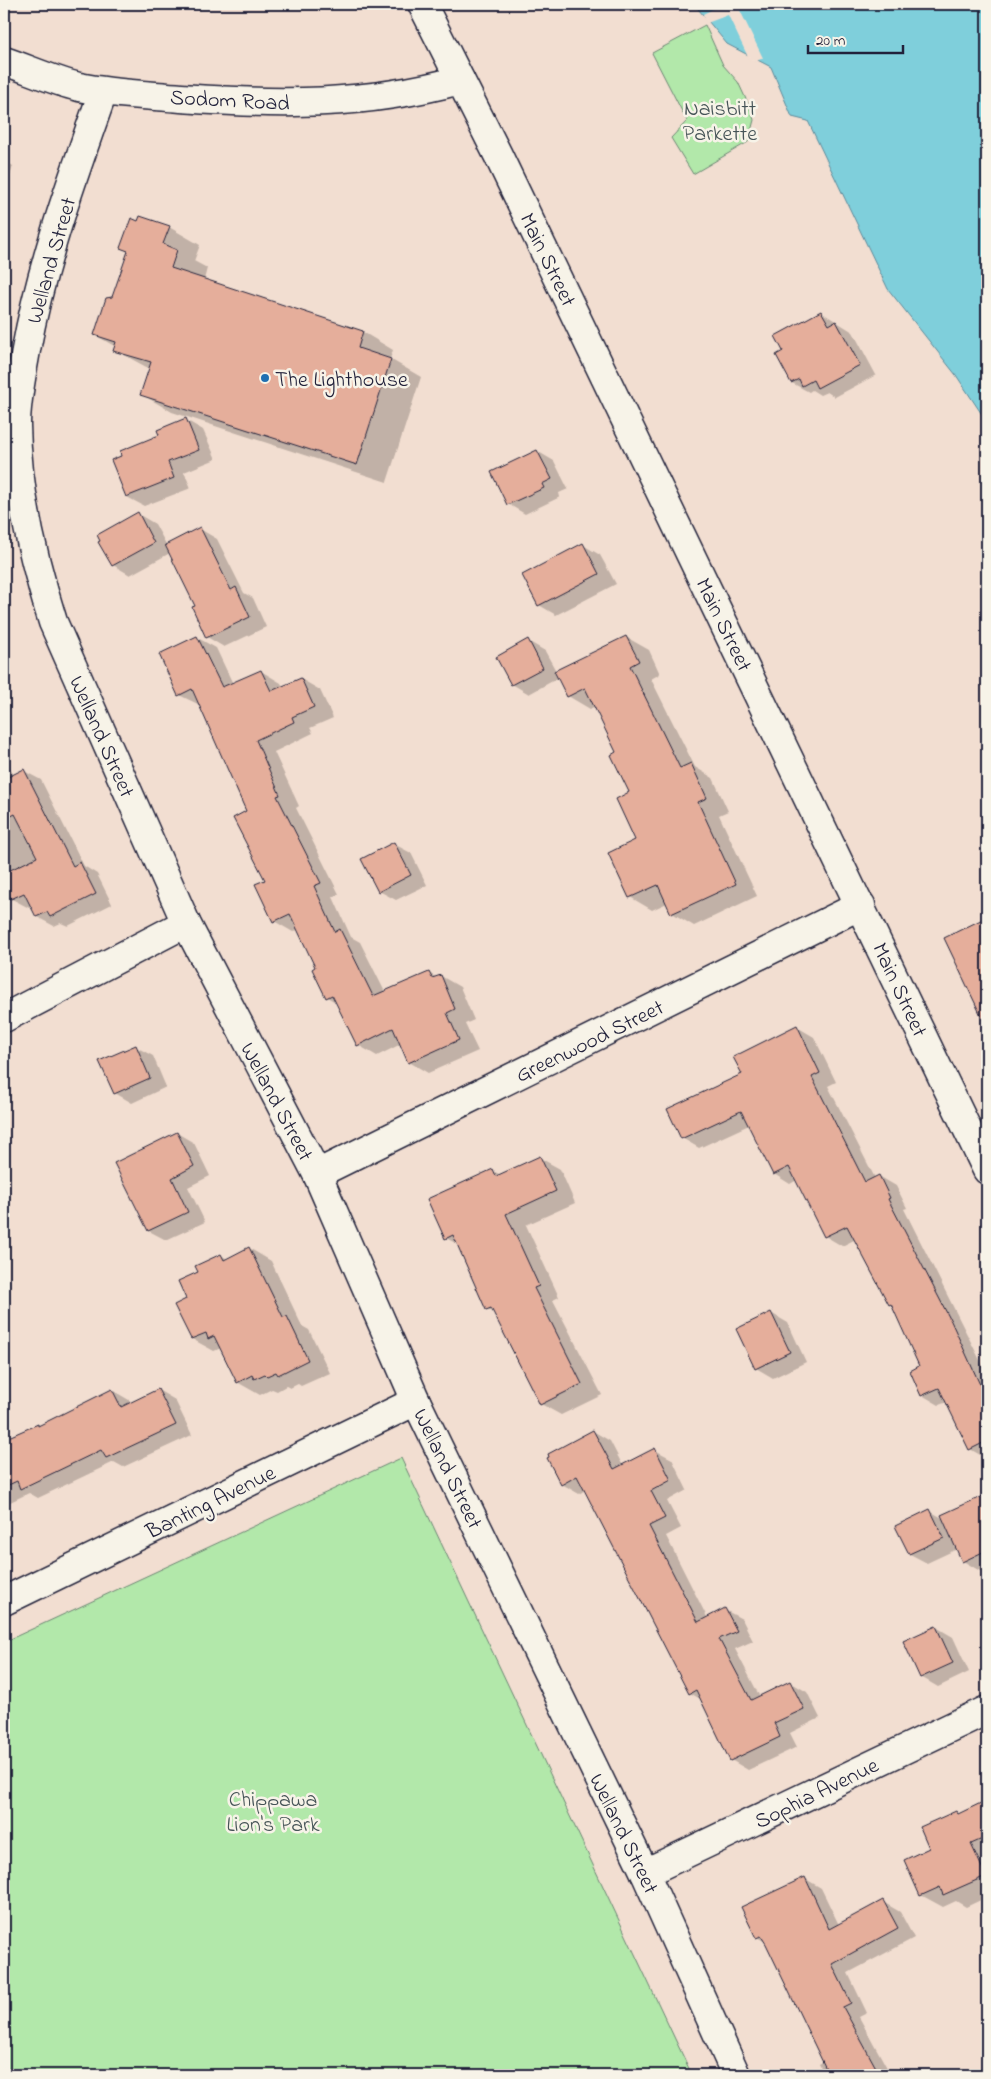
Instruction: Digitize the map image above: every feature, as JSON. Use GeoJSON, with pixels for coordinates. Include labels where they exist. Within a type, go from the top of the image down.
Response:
{"type":"FeatureCollection","features":[{"type":"Feature","properties":{"kind":"street","name":"Main Street"},"geometry":{"type":"LineString","coordinates":[[422,4],[498,155],[861,905],[987,1170]]}},
{"type":"Feature","properties":{"kind":"street","name":"Sodom Road"},"geometry":{"type":"LineString","coordinates":[[4,61],[76,86],[103,92],[256,103],[322,103],[416,92],[460,80]]}},
{"type":"Feature","properties":{"kind":"street","name":"Welland Street"},"geometry":{"type":"LineString","coordinates":[[103,92],[56,227],[35,300],[22,375],[10,427],[38,572],[53,622],[186,923],[316,1174],[416,1401],[645,1873],[736,2075]]}},
{"type":"Feature","properties":{"kind":"street","name":"Greenwood Street"},"geometry":{"type":"LineString","coordinates":[[316,1174],[861,905]]}},
{"type":"Feature","properties":{"kind":"street"},"geometry":{"type":"LineString","coordinates":[[4,1018],[186,923]]}},
{"type":"Feature","properties":{"kind":"street","name":"Banting Avenue"},"geometry":{"type":"LineString","coordinates":[[4,1601],[416,1401]]}},
{"type":"Feature","properties":{"kind":"street","name":"Sophia Avenue"},"geometry":{"type":"LineString","coordinates":[[645,1873],[987,1710]]}},
{"type":"Feature","properties":{"kind":"green space","name":"Naisbitt Parkette"},"geometry":{"type":"Polygon","coordinates":[[[705,25],[723,65],[738,82],[754,120],[748,142],[693,174],[671,138],[687,121],[652,53],[705,25]]]}},
{"type":"Feature","properties":{"kind":"green space","name":"Chippawa Lion's Park"},"geometry":{"type":"Polygon","coordinates":[[[401,1458],[692,2075],[4,2075],[4,1642],[401,1458]]]}},
{"type":"Feature","properties":{"kind":"water"},"geometry":{"type":"Polygon","coordinates":[[[694,4],[987,4],[987,422],[956,375],[888,289],[808,121],[792,117],[771,67],[727,44],[694,4]]]}},
{"type":"Feature","properties":{"kind":"pier"},"geometry":{"type":"Polygon","coordinates":[[[723,4],[737,4],[763,58],[755,62],[749,59],[728,15],[707,23],[703,14],[723,4]]]}},
{"type":"Feature","properties":{"kind":"building","name":"The Lighthouse"},"geometry":{"type":"Polygon","coordinates":[[[140,216],[170,226],[163,244],[177,250],[171,268],[363,331],[358,348],[391,359],[357,465],[140,395],[151,362],[113,351],[116,342],[94,335],[106,298],[112,297],[128,251],[120,248],[131,218],[138,221],[140,216]]]}},
{"type":"Feature","properties":{"kind":"building"},"geometry":{"type":"Polygon","coordinates":[[[821,311],[829,325],[836,321],[860,365],[817,388],[813,380],[802,386],[799,379],[791,383],[776,355],[783,351],[775,336],[821,311]]]}},
{"type":"Feature","properties":{"kind":"building"},"geometry":{"type":"Polygon","coordinates":[[[186,418],[199,450],[168,462],[174,478],[126,497],[111,460],[121,456],[120,451],[159,435],[157,430],[186,418]]]}},
{"type":"Feature","properties":{"kind":"building"},"geometry":{"type":"Polygon","coordinates":[[[537,450],[552,479],[542,484],[544,488],[507,505],[491,472],[537,450]]]}},
{"type":"Feature","properties":{"kind":"building"},"geometry":{"type":"Polygon","coordinates":[[[138,512],[154,543],[112,566],[98,542],[100,541],[97,535],[138,512]]]}},
{"type":"Feature","properties":{"kind":"building"},"geometry":{"type":"Polygon","coordinates":[[[200,527],[231,590],[236,587],[250,617],[206,638],[192,607],[195,606],[165,545],[200,527]]]}},
{"type":"Feature","properties":{"kind":"building"},"geometry":{"type":"Polygon","coordinates":[[[583,543],[599,574],[538,606],[522,575],[583,543]]]}},
{"type":"Feature","properties":{"kind":"building"},"geometry":{"type":"Polygon","coordinates":[[[197,636],[222,687],[261,670],[271,691],[301,678],[314,707],[292,717],[294,722],[256,740],[280,795],[277,796],[321,883],[314,886],[335,932],[340,929],[373,996],[429,972],[432,978],[441,975],[455,1009],[447,1013],[459,1040],[408,1063],[393,1028],[357,1046],[332,995],[326,998],[312,969],[315,967],[290,914],[273,922],[255,884],[265,880],[233,818],[246,811],[192,689],[178,696],[159,654],[197,636]]]}},
{"type":"Feature","properties":{"kind":"building"},"geometry":{"type":"Polygon","coordinates":[[[626,636],[639,661],[630,666],[680,768],[691,763],[707,798],[698,802],[736,884],[671,914],[658,885],[629,898],[608,853],[635,840],[616,799],[629,792],[611,755],[616,752],[585,688],[567,697],[554,671],[626,636]]]}},
{"type":"Feature","properties":{"kind":"building"},"geometry":{"type":"Polygon","coordinates":[[[528,639],[543,668],[511,685],[496,657],[528,639]]]}},
{"type":"Feature","properties":{"kind":"building"},"geometry":{"type":"Polygon","coordinates":[[[24,769],[73,866],[80,862],[96,894],[50,917],[47,912],[36,917],[24,893],[11,899],[4,885],[4,873],[37,857],[15,814],[4,820],[4,779],[24,769]]]}},
{"type":"Feature","properties":{"kind":"building"},"geometry":{"type":"Polygon","coordinates":[[[394,842],[411,875],[378,892],[361,859],[394,842]]]}},
{"type":"Feature","properties":{"kind":"building"},"geometry":{"type":"Polygon","coordinates":[[[987,917],[987,1028],[944,938],[987,917]]]}},
{"type":"Feature","properties":{"kind":"building"},"geometry":{"type":"Polygon","coordinates":[[[797,1025],[820,1073],[812,1077],[865,1182],[879,1175],[890,1198],[888,1199],[951,1321],[987,1400],[987,1441],[969,1450],[939,1388],[921,1396],[910,1371],[919,1366],[891,1304],[889,1305],[847,1226],[824,1237],[789,1167],[773,1175],[741,1111],[681,1139],[667,1109],[742,1074],[733,1057],[797,1025]]]}},
{"type":"Feature","properties":{"kind":"building"},"geometry":{"type":"Polygon","coordinates":[[[136,1045],[150,1078],[114,1094],[99,1061],[136,1045]]]}},
{"type":"Feature","properties":{"kind":"building"},"geometry":{"type":"Polygon","coordinates":[[[177,1132],[194,1166],[172,1178],[188,1212],[148,1231],[114,1163],[177,1132]]]}},
{"type":"Feature","properties":{"kind":"building"},"geometry":{"type":"Polygon","coordinates":[[[540,1156],[556,1191],[506,1214],[539,1286],[534,1288],[582,1384],[540,1405],[491,1308],[486,1310],[453,1235],[445,1239],[427,1199],[493,1169],[496,1176],[540,1156]]]}},
{"type":"Feature","properties":{"kind":"building"},"geometry":{"type":"Polygon","coordinates":[[[249,1247],[283,1317],[287,1316],[308,1360],[278,1375],[276,1372],[254,1379],[252,1375],[237,1383],[214,1336],[208,1339],[206,1333],[191,1339],[174,1305],[186,1299],[178,1281],[198,1272],[195,1266],[221,1254],[224,1260],[249,1247]]]}},
{"type":"Feature","properties":{"kind":"building"},"geometry":{"type":"Polygon","coordinates":[[[771,1312],[790,1352],[755,1369],[736,1329],[771,1312]]]}},
{"type":"Feature","properties":{"kind":"building"},"geometry":{"type":"Polygon","coordinates":[[[112,1389],[121,1407],[158,1389],[176,1425],[106,1458],[101,1450],[20,1489],[17,1481],[4,1487],[4,1439],[38,1424],[38,1426],[112,1389]]]}},
{"type":"Feature","properties":{"kind":"building"},"geometry":{"type":"Polygon","coordinates":[[[593,1430],[614,1469],[655,1448],[671,1480],[651,1491],[665,1518],[649,1526],[698,1622],[725,1608],[737,1631],[719,1639],[751,1700],[790,1681],[804,1709],[774,1723],[780,1737],[730,1761],[696,1690],[689,1694],[577,1476],[561,1485],[547,1458],[549,1457],[548,1454],[593,1430]]]}},
{"type":"Feature","properties":{"kind":"building"},"geometry":{"type":"Polygon","coordinates":[[[987,1494],[987,1550],[962,1562],[941,1515],[987,1494]]]}},
{"type":"Feature","properties":{"kind":"building"},"geometry":{"type":"Polygon","coordinates":[[[930,1509],[944,1538],[909,1554],[895,1526],[930,1509]]]}},
{"type":"Feature","properties":{"kind":"building"},"geometry":{"type":"Polygon","coordinates":[[[936,1626],[953,1663],[920,1678],[903,1641],[936,1626]]]}},
{"type":"Feature","properties":{"kind":"building"},"geometry":{"type":"Polygon","coordinates":[[[987,1800],[987,1837],[971,1844],[986,1876],[943,1895],[940,1887],[920,1896],[904,1860],[929,1848],[920,1827],[956,1811],[958,1814],[987,1800]]]}},
{"type":"Feature","properties":{"kind":"building"},"geometry":{"type":"Polygon","coordinates":[[[805,1877],[829,1929],[883,1900],[898,1928],[832,1964],[851,2003],[843,2007],[880,2075],[829,2075],[766,1944],[761,1936],[756,1938],[741,1907],[805,1877]]]}},
{"type":"Feature","properties":{"kind":"place","name":"The Lighthouse"},"geometry":{"type":"Point","coordinates":[265,378]}}]}
